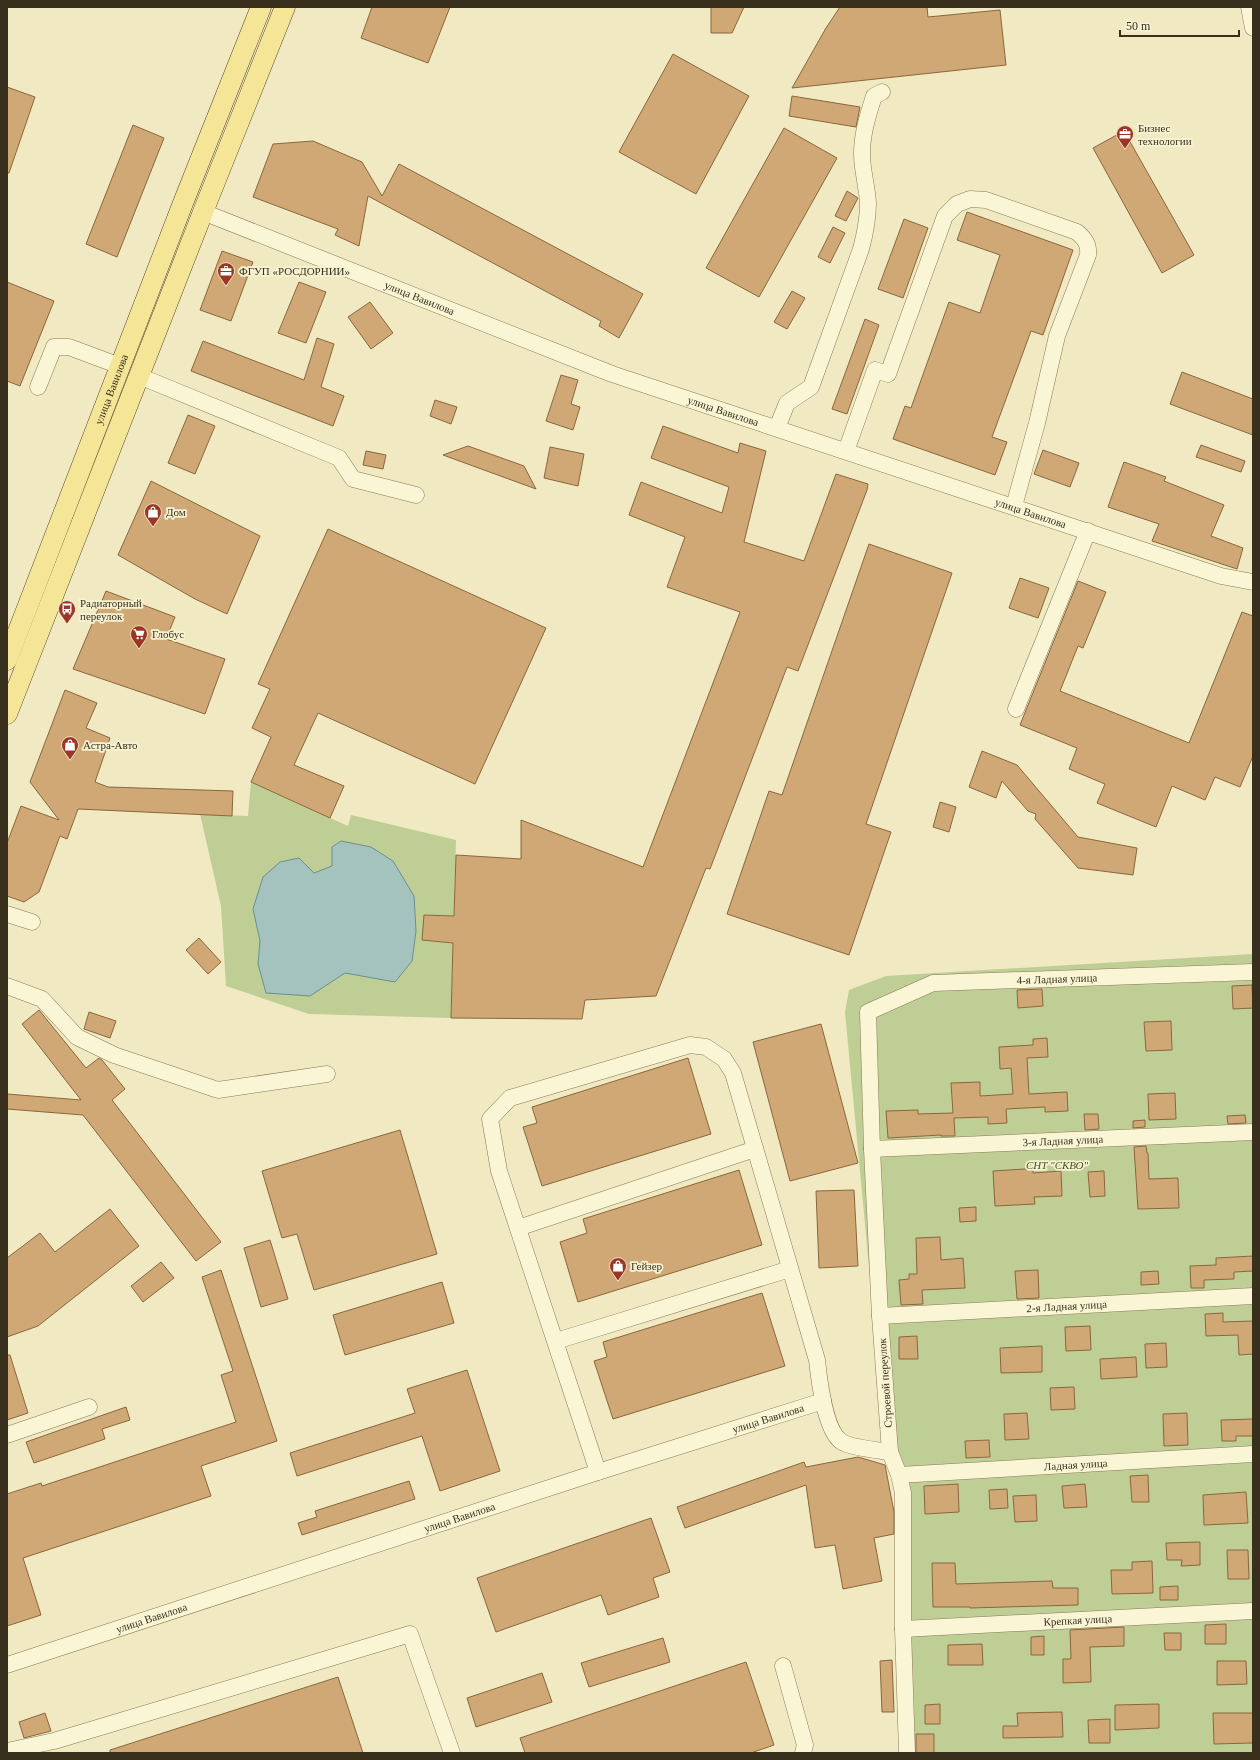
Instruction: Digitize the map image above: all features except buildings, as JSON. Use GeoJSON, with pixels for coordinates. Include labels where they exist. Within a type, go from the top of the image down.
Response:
{"type":"FeatureCollection","features":[{"type":"Feature","properties":{"kind":"main road","name":"улица Вавилова"},"geometry":{"type":"LineString","coordinates":[[7,660],[120,366],[261,7]]}},
{"type":"Feature","properties":{"kind":"main road","name":"улица Вавилова"},"geometry":{"type":"LineString","coordinates":[[7,714],[15,672],[139,376],[285,7]]}},
{"type":"Feature","properties":{"kind":"street"},"geometry":{"type":"LineString","coordinates":[[1248,7],[1253,28]]}},
{"type":"Feature","properties":{"kind":"street"},"geometry":{"type":"LineString","coordinates":[[777,428],[787,403],[811,387],[861,249],[865,235],[868,204],[862,155],[862,140],[874,96],[882,92]]}},
{"type":"Feature","properties":{"kind":"street"},"geometry":{"type":"LineString","coordinates":[[846,451],[875,370],[888,374],[944,216],[957,204],[970,199],[986,200],[1077,232],[1084,238],[1088,248],[1088,256],[1057,336],[1037,423],[1014,506]]}},
{"type":"Feature","properties":{"kind":"street","name":"улица Вавилова"},"geometry":{"type":"LineString","coordinates":[[203,212],[612,374],[1014,506],[1221,576],[1253,582]]}},
{"type":"Feature","properties":{"kind":"street"},"geometry":{"type":"LineString","coordinates":[[38,387],[54,348],[69,347],[120,366]]}},
{"type":"Feature","properties":{"kind":"street"},"geometry":{"type":"LineString","coordinates":[[139,376],[339,458],[353,480],[416,495]]}},
{"type":"Feature","properties":{"kind":"street"},"geometry":{"type":"LineString","coordinates":[[1016,710],[1088,531]]}},
{"type":"Feature","properties":{"kind":"street"},"geometry":{"type":"LineString","coordinates":[[7,914],[32,922]]}},
{"type":"Feature","properties":{"kind":"street","name":"4-я Ладная улица"},"geometry":{"type":"LineString","coordinates":[[868,1012],[933,983],[1253,972]]}},
{"type":"Feature","properties":{"kind":"street"},"geometry":{"type":"LineString","coordinates":[[7,986],[42,999],[77,1037],[114,1055],[218,1090],[327,1074]]}},
{"type":"Feature","properties":{"kind":"street","name":"Строевой переулок"},"geometry":{"type":"LineString","coordinates":[[868,1012],[872,1149],[880,1316],[890,1452],[899,1475],[903,1492],[903,1629],[907,1753]]}},
{"type":"Feature","properties":{"kind":"street"},"geometry":{"type":"LineString","coordinates":[[598,1472],[499,1171],[490,1119],[510,1098],[690,1045],[706,1047],[724,1059],[733,1072],[817,1360],[823,1401],[832,1429],[841,1441],[865,1448],[890,1452]]}},
{"type":"Feature","properties":{"kind":"street","name":"3-я Ладная улица"},"geometry":{"type":"LineString","coordinates":[[872,1149],[1253,1132]]}},
{"type":"Feature","properties":{"kind":"street"},"geometry":{"type":"LineString","coordinates":[[518,1228],[755,1149]]}},
{"type":"Feature","properties":{"kind":"street"},"geometry":{"type":"LineString","coordinates":[[556,1341],[790,1269]]}},
{"type":"Feature","properties":{"kind":"street","name":"2-я Ладная улица"},"geometry":{"type":"LineString","coordinates":[[880,1316],[1253,1296]]}},
{"type":"Feature","properties":{"kind":"street","name":"улица Вавилова"},"geometry":{"type":"LineString","coordinates":[[7,1665],[598,1472],[823,1401]]}},
{"type":"Feature","properties":{"kind":"street"},"geometry":{"type":"LineString","coordinates":[[7,1435],[89,1407]]}},
{"type":"Feature","properties":{"kind":"street","name":"Ладная улица"},"geometry":{"type":"LineString","coordinates":[[899,1475],[1253,1454]]}},
{"type":"Feature","properties":{"kind":"street","name":"Крепкая улица"},"geometry":{"type":"LineString","coordinates":[[903,1629],[1253,1611]]}},
{"type":"Feature","properties":{"kind":"street"},"geometry":{"type":"LineString","coordinates":[[7,1751],[62,1739],[410,1634],[452,1753]]}},
{"type":"Feature","properties":{"kind":"street"},"geometry":{"type":"LineString","coordinates":[[783,1666],[805,1745],[803,1753]]}},
{"type":"Feature","properties":{"kind":"green space"},"geometry":{"type":"Polygon","coordinates":[[[251,782],[348,826],[351,815],[456,840],[454,916],[425,915],[422,940],[453,943],[451,1018],[309,1014],[226,986],[221,906],[200,814],[248,816],[251,782]]]}},
{"type":"Feature","properties":{"kind":"green space","name":"СНТ \"СКВО\""},"geometry":{"type":"Polygon","coordinates":[[[1253,954],[1253,1753],[899,1753],[900,1492],[886,1447],[845,1012],[849,990],[886,976],[1253,954]]]}},
{"type":"Feature","properties":{"kind":"water"},"geometry":{"type":"Polygon","coordinates":[[[341,841],[371,847],[393,861],[414,896],[416,931],[412,961],[395,982],[345,973],[310,996],[266,993],[258,964],[260,941],[253,909],[263,877],[280,862],[299,858],[314,873],[332,866],[332,847],[341,841]]]}},
{"type":"Feature","properties":{"kind":"place","name":"Бизнес технологии"},"geometry":{"type":"Point","coordinates":[1125,149]}},
{"type":"Feature","properties":{"kind":"place","name":"ФГУП «РОСДОРНИИ»"},"geometry":{"type":"Point","coordinates":[226,286]}},
{"type":"Feature","properties":{"kind":"place","name":"Дом"},"geometry":{"type":"Point","coordinates":[153,527]}},
{"type":"Feature","properties":{"kind":"place","name":"Радиаторный переулок"},"geometry":{"type":"Point","coordinates":[67,624]}},
{"type":"Feature","properties":{"kind":"place","name":"Глобус"},"geometry":{"type":"Point","coordinates":[139,649]}},
{"type":"Feature","properties":{"kind":"place","name":"Астра-Авто"},"geometry":{"type":"Point","coordinates":[70,760]}},
{"type":"Feature","properties":{"kind":"place","name":"Гейзер"},"geometry":{"type":"Point","coordinates":[618,1281]}}]}
